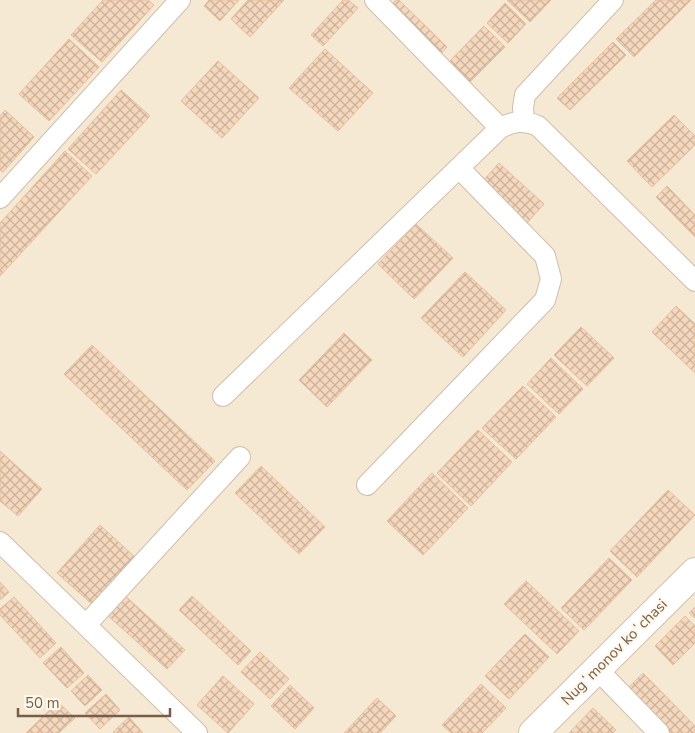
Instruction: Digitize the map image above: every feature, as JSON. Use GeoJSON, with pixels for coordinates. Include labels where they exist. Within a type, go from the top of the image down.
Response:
{"type":"FeatureCollection","features":[{"type":"Feature","properties":{"kind":"main road","name":"Nugʻmonov koʻchasi"},"geometry":{"type":"LineString","coordinates":[[533,733],[695,572]]}},
{"type":"Feature","properties":{"kind":"street"},"geometry":{"type":"LineString","coordinates":[[0,198],[180,0]]}},
{"type":"Feature","properties":{"kind":"street"},"geometry":{"type":"LineString","coordinates":[[375,0],[500,128]]}},
{"type":"Feature","properties":{"kind":"street"},"geometry":{"type":"LineString","coordinates":[[524,120],[525,94],[613,0]]}},
{"type":"Feature","properties":{"kind":"street"},"geometry":{"type":"LineString","coordinates":[[223,396],[500,128],[512,122],[524,120],[538,126],[695,281]]}},
{"type":"Feature","properties":{"kind":"street"},"geometry":{"type":"LineString","coordinates":[[367,485],[545,300],[550,279],[545,256],[459,168]]}},
{"type":"Feature","properties":{"kind":"street"},"geometry":{"type":"LineString","coordinates":[[86,625],[240,457]]}},
{"type":"Feature","properties":{"kind":"street"},"geometry":{"type":"LineString","coordinates":[[0,542],[198,733]]}},
{"type":"Feature","properties":{"kind":"street"},"geometry":{"type":"LineString","coordinates":[[597,669],[659,733]]}},
{"type":"Feature","properties":{"kind":"shaded area"},"geometry":{"type":"Polygon","coordinates":[[[0,0],[695,0],[695,733],[0,733],[0,0]]]}},
{"type":"Feature","properties":{"kind":"building"},"geometry":{"type":"Polygon","coordinates":[[[103,0],[148,0],[154,5],[102,62],[71,35],[103,0]]]}},
{"type":"Feature","properties":{"kind":"building"},"geometry":{"type":"Polygon","coordinates":[[[209,0],[239,0],[220,21],[204,6],[209,0]]]}},
{"type":"Feature","properties":{"kind":"building"},"geometry":{"type":"Polygon","coordinates":[[[248,0],[284,0],[250,37],[231,19],[248,0]]]}},
{"type":"Feature","properties":{"kind":"building"},"geometry":{"type":"Polygon","coordinates":[[[343,0],[348,0],[358,8],[323,46],[311,35],[343,0]]]}},
{"type":"Feature","properties":{"kind":"building"},"geometry":{"type":"Polygon","coordinates":[[[396,0],[399,0],[447,47],[438,57],[388,8],[396,0]]]}},
{"type":"Feature","properties":{"kind":"building"},"geometry":{"type":"Polygon","coordinates":[[[507,0],[551,0],[530,22],[507,0]]]}},
{"type":"Feature","properties":{"kind":"building"},"geometry":{"type":"Polygon","coordinates":[[[656,0],[691,0],[634,57],[616,39],[656,0]]]}},
{"type":"Feature","properties":{"kind":"building"},"geometry":{"type":"Polygon","coordinates":[[[505,3],[526,24],[508,43],[487,23],[505,3]]]}},
{"type":"Feature","properties":{"kind":"building"},"geometry":{"type":"Polygon","coordinates":[[[484,26],[505,47],[464,88],[443,68],[484,26]]]}},
{"type":"Feature","properties":{"kind":"building"},"geometry":{"type":"Polygon","coordinates":[[[69,39],[99,67],[49,121],[19,94],[69,39]]]}},
{"type":"Feature","properties":{"kind":"building"},"geometry":{"type":"Polygon","coordinates":[[[613,42],[626,55],[570,110],[557,98],[613,42]]]}},
{"type":"Feature","properties":{"kind":"building"},"geometry":{"type":"Polygon","coordinates":[[[325,49],[373,93],[338,131],[289,88],[325,49]]]}},
{"type":"Feature","properties":{"kind":"building"},"geometry":{"type":"Polygon","coordinates":[[[218,61],[259,98],[222,138],[181,101],[218,61]]]}},
{"type":"Feature","properties":{"kind":"building"},"geometry":{"type":"Polygon","coordinates":[[[121,90],[150,116],[96,174],[68,149],[121,90]]]}},
{"type":"Feature","properties":{"kind":"building"},"geometry":{"type":"Polygon","coordinates":[[[5,110],[34,137],[3,172],[0,170],[0,116],[5,110]]]}},
{"type":"Feature","properties":{"kind":"building"},"geometry":{"type":"Polygon","coordinates":[[[674,115],[695,136],[695,145],[652,187],[627,161],[674,115]]]}},
{"type":"Feature","properties":{"kind":"building"},"geometry":{"type":"Polygon","coordinates":[[[65,151],[92,176],[0,276],[0,223],[65,151]]]}},
{"type":"Feature","properties":{"kind":"building"},"geometry":{"type":"Polygon","coordinates":[[[499,163],[544,204],[526,224],[481,183],[499,163]]]}},
{"type":"Feature","properties":{"kind":"building"},"geometry":{"type":"Polygon","coordinates":[[[667,186],[695,215],[695,237],[656,197],[667,186]]]}},
{"type":"Feature","properties":{"kind":"building"},"geometry":{"type":"Polygon","coordinates":[[[416,224],[453,258],[414,299],[378,264],[416,224]]]}},
{"type":"Feature","properties":{"kind":"building"},"geometry":{"type":"Polygon","coordinates":[[[465,272],[506,310],[463,357],[421,318],[465,272]]]}},
{"type":"Feature","properties":{"kind":"building"},"geometry":{"type":"Polygon","coordinates":[[[676,306],[695,324],[695,373],[652,332],[676,306]]]}},
{"type":"Feature","properties":{"kind":"building"},"geometry":{"type":"Polygon","coordinates":[[[581,327],[614,358],[587,386],[554,355],[581,327]]]}},
{"type":"Feature","properties":{"kind":"building"},"geometry":{"type":"Polygon","coordinates":[[[344,333],[372,360],[327,407],[299,380],[344,333]]]}},
{"type":"Feature","properties":{"kind":"building"},"geometry":{"type":"Polygon","coordinates":[[[92,345],[215,461],[187,490],[64,374],[92,345]]]}},
{"type":"Feature","properties":{"kind":"building"},"geometry":{"type":"Polygon","coordinates":[[[551,358],[583,389],[559,414],[527,384],[551,358]]]}},
{"type":"Feature","properties":{"kind":"building"},"geometry":{"type":"Polygon","coordinates":[[[523,386],[556,417],[516,459],[482,428],[523,386]]]}},
{"type":"Feature","properties":{"kind":"building"},"geometry":{"type":"Polygon","coordinates":[[[478,430],[512,462],[471,506],[437,473],[478,430]]]}},
{"type":"Feature","properties":{"kind":"building"},"geometry":{"type":"Polygon","coordinates":[[[0,451],[42,489],[18,516],[0,501],[0,451]]]}},
{"type":"Feature","properties":{"kind":"building"},"geometry":{"type":"Polygon","coordinates":[[[261,466],[325,527],[299,554],[235,493],[261,466]]]}},
{"type":"Feature","properties":{"kind":"building"},"geometry":{"type":"Polygon","coordinates":[[[432,473],[468,508],[423,555],[387,521],[432,473]]]}},
{"type":"Feature","properties":{"kind":"building"},"geometry":{"type":"Polygon","coordinates":[[[668,490],[695,515],[637,577],[610,551],[668,490]]]}},
{"type":"Feature","properties":{"kind":"building"},"geometry":{"type":"Polygon","coordinates":[[[100,525],[137,559],[94,606],[57,573],[100,525]]]}},
{"type":"Feature","properties":{"kind":"building"},"geometry":{"type":"Polygon","coordinates":[[[609,558],[632,580],[584,630],[561,608],[609,558]]]}},
{"type":"Feature","properties":{"kind":"building"},"geometry":{"type":"Polygon","coordinates":[[[526,581],[579,631],[557,654],[504,604],[526,581]]]}},
{"type":"Feature","properties":{"kind":"building"},"geometry":{"type":"Polygon","coordinates":[[[0,582],[9,592],[0,600],[0,582]]]}},
{"type":"Feature","properties":{"kind":"building"},"geometry":{"type":"Polygon","coordinates":[[[122,593],[185,650],[167,669],[105,613],[122,593]]]}},
{"type":"Feature","properties":{"kind":"building"},"geometry":{"type":"Polygon","coordinates":[[[192,596],[251,651],[238,665],[179,610],[192,596]]]}},
{"type":"Feature","properties":{"kind":"building"},"geometry":{"type":"Polygon","coordinates":[[[14,597],[56,643],[40,658],[0,615],[0,609],[14,597]]]}},
{"type":"Feature","properties":{"kind":"building"},"geometry":{"type":"Polygon","coordinates":[[[695,607],[695,618],[689,613],[695,607]]]}},
{"type":"Feature","properties":{"kind":"building"},"geometry":{"type":"Polygon","coordinates":[[[685,616],[695,626],[695,643],[673,665],[655,646],[685,616]]]}},
{"type":"Feature","properties":{"kind":"building"},"geometry":{"type":"Polygon","coordinates":[[[525,634],[549,657],[509,699],[485,676],[525,634]]]}},
{"type":"Feature","properties":{"kind":"building"},"geometry":{"type":"Polygon","coordinates":[[[61,647],[84,673],[67,688],[43,663],[61,647]]]}},
{"type":"Feature","properties":{"kind":"building"},"geometry":{"type":"Polygon","coordinates":[[[260,652],[289,679],[270,699],[241,672],[260,652]]]}},
{"type":"Feature","properties":{"kind":"building"},"geometry":{"type":"Polygon","coordinates":[[[643,673],[695,726],[695,733],[671,733],[628,688],[643,673]]]}},
{"type":"Feature","properties":{"kind":"building"},"geometry":{"type":"Polygon","coordinates":[[[88,675],[102,690],[85,706],[71,691],[88,675]]]}},
{"type":"Feature","properties":{"kind":"building"},"geometry":{"type":"Polygon","coordinates":[[[223,676],[254,704],[228,733],[197,705],[223,676]]]}},
{"type":"Feature","properties":{"kind":"building"},"geometry":{"type":"Polygon","coordinates":[[[481,684],[506,708],[482,733],[451,733],[442,725],[481,684]]]}},
{"type":"Feature","properties":{"kind":"building"},"geometry":{"type":"Polygon","coordinates":[[[290,685],[314,708],[295,729],[271,706],[290,685]]]}},
{"type":"Feature","properties":{"kind":"building"},"geometry":{"type":"Polygon","coordinates":[[[106,694],[120,710],[100,729],[85,713],[106,694]]]}},
{"type":"Feature","properties":{"kind":"building"},"geometry":{"type":"Polygon","coordinates":[[[377,698],[396,716],[380,733],[344,733],[377,698]]]}},
{"type":"Feature","properties":{"kind":"building"},"geometry":{"type":"Polygon","coordinates":[[[58,702],[75,718],[59,733],[26,733],[58,702]]]}},
{"type":"Feature","properties":{"kind":"building"},"geometry":{"type":"Polygon","coordinates":[[[593,708],[616,730],[613,733],[569,733],[593,708]]]}},
{"type":"Feature","properties":{"kind":"building"},"geometry":{"type":"Polygon","coordinates":[[[129,717],[143,733],[113,732],[129,717]]]}}]}
